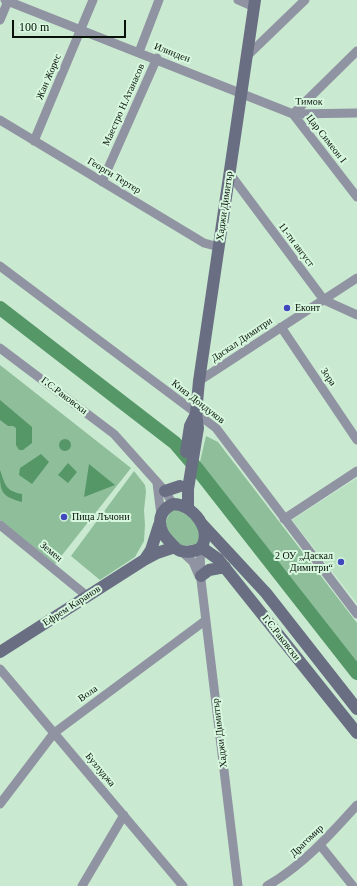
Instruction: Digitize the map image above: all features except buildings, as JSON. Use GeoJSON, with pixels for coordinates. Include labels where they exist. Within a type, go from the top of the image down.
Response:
{"type":"FeatureCollection","features":[{"type":"Feature","properties":{"kind":"street","name":"Жан Жорес"},"geometry":{"type":"LineString","coordinates":[[34,141],[93,0]]}},
{"type":"Feature","properties":{"kind":"street","name":"Маестро Н.Атанасов"},"geometry":{"type":"LineString","coordinates":[[139,52],[159,0]]}},
{"type":"Feature","properties":{"kind":"street"},"geometry":{"type":"LineString","coordinates":[[238,0],[255,4]]}},
{"type":"Feature","properties":{"kind":"street"},"geometry":{"type":"LineString","coordinates":[[247,56],[305,0]]}},
{"type":"Feature","properties":{"kind":"street","name":"Илинден"},"geometry":{"type":"LineString","coordinates":[[7,1],[242,92]]}},
{"type":"Feature","properties":{"kind":"street"},"geometry":{"type":"LineString","coordinates":[[0,20],[7,1]]}},
{"type":"Feature","properties":{"kind":"street","name":"Хаджи Димитър"},"geometry":{"type":"LineString","coordinates":[[184,488],[255,4]]}},
{"type":"Feature","properties":{"kind":"street"},"geometry":{"type":"LineString","coordinates":[[293,114],[357,51]]}},
{"type":"Feature","properties":{"kind":"street","name":"Маестро Н.Атанасов"},"geometry":{"type":"LineString","coordinates":[[102,182],[157,58]]}},
{"type":"Feature","properties":{"kind":"street","name":"Тимок"},"geometry":{"type":"LineString","coordinates":[[242,92],[293,114],[357,112]]}},
{"type":"Feature","properties":{"kind":"street","name":"Цар Симеон I"},"geometry":{"type":"LineString","coordinates":[[293,114],[357,197]]}},
{"type":"Feature","properties":{"kind":"street","name":"Георги Тертер"},"geometry":{"type":"LineString","coordinates":[[0,120],[204,243],[219,247]]}},
{"type":"Feature","properties":{"kind":"street","name":"11-ти август"},"geometry":{"type":"LineString","coordinates":[[230,174],[324,300],[357,315]]}},
{"type":"Feature","properties":{"kind":"street","name":"Княз Дондуков"},"geometry":{"type":"LineString","coordinates":[[0,266],[216,428],[357,614]]}},
{"type":"Feature","properties":{"kind":"street","name":"Даскал Димитри"},"geometry":{"type":"LineString","coordinates":[[199,381],[357,278]]}},
{"type":"Feature","properties":{"kind":"street","name":"Зора"},"geometry":{"type":"LineString","coordinates":[[281,327],[357,440]]}},
{"type":"Feature","properties":{"kind":"street","name":"Г.С.Раковски"},"geometry":{"type":"LineString","coordinates":[[0,348],[114,434],[174,504]]}},
{"type":"Feature","properties":{"kind":"street"},"geometry":{"type":"LineString","coordinates":[[284,519],[357,471]]}},
{"type":"Feature","properties":{"kind":"street"},"geometry":{"type":"LineString","coordinates":[[184,488],[161,487],[160,520],[166,538],[193,562],[201,578]]}},
{"type":"Feature","properties":{"kind":"street"},"geometry":{"type":"LineString","coordinates":[[144,560],[151,550],[164,509],[174,504],[184,488]]}},
{"type":"Feature","properties":{"kind":"street"},"geometry":{"type":"LineString","coordinates":[[184,488],[188,508],[202,524],[205,536],[200,548],[201,578]]}},
{"type":"Feature","properties":{"kind":"street"},"geometry":{"type":"LineString","coordinates":[[174,504],[188,508]]}},
{"type":"Feature","properties":{"kind":"street","name":"Г.С.Раковски"},"geometry":{"type":"LineString","coordinates":[[202,524],[266,593],[357,709]]}},
{"type":"Feature","properties":{"kind":"street","name":"Земен"},"geometry":{"type":"LineString","coordinates":[[0,525],[87,596]]}},
{"type":"Feature","properties":{"kind":"street"},"geometry":{"type":"LineString","coordinates":[[178,549],[192,552],[200,548]]}},
{"type":"Feature","properties":{"kind":"street","name":"Г.С.Раковски"},"geometry":{"type":"LineString","coordinates":[[200,548],[218,559],[357,733]]}},
{"type":"Feature","properties":{"kind":"street","name":"Ефрем Каранов"},"geometry":{"type":"LineString","coordinates":[[0,652],[144,560],[157,553],[178,549]]}},
{"type":"Feature","properties":{"kind":"street"},"geometry":{"type":"LineString","coordinates":[[201,578],[209,570],[224,567]]}},
{"type":"Feature","properties":{"kind":"street","name":"Хаджи Димитър"},"geometry":{"type":"LineString","coordinates":[[201,578],[238,886]]}},
{"type":"Feature","properties":{"kind":"street","name":"Вола"},"geometry":{"type":"LineString","coordinates":[[0,804],[54,733],[206,620]]}},
{"type":"Feature","properties":{"kind":"street","name":"Бузлуджа"},"geometry":{"type":"LineString","coordinates":[[0,669],[183,886]]}},
{"type":"Feature","properties":{"kind":"street","name":"Драгомир"},"geometry":{"type":"LineString","coordinates":[[266,886],[296,867],[320,845],[357,805]]}},
{"type":"Feature","properties":{"kind":"street"},"geometry":{"type":"LineString","coordinates":[[82,886],[124,815]]}},
{"type":"Feature","properties":{"kind":"street"},"geometry":{"type":"LineString","coordinates":[[320,845],[353,886]]}},
{"type":"Feature","properties":{"kind":"shaded area"},"geometry":{"type":"Polygon","coordinates":[[[0,365],[131,468],[55,564],[0,520],[0,365]]]}},
{"type":"Feature","properties":{"kind":"shaded area"},"geometry":{"type":"Polygon","coordinates":[[[0,400],[32,427],[32,443],[23,450],[19,450],[16,445],[16,428],[13,426],[8,426],[0,420],[0,400]]]}},
{"type":"Feature","properties":{"kind":"shaded area"},"geometry":{"type":"Polygon","coordinates":[[[206,436],[218,442],[357,623],[357,673],[198,470],[206,436]]]}},
{"type":"Feature","properties":{"kind":"shaded area"},"geometry":{"type":"Polygon","coordinates":[[[63,439],[67,439],[71,445],[67,451],[63,451],[59,447],[59,443],[63,439]]]}},
{"type":"Feature","properties":{"kind":"shaded area"},"geometry":{"type":"Polygon","coordinates":[[[41,454],[49,462],[32,484],[19,475],[20,468],[41,454]]]}},
{"type":"Feature","properties":{"kind":"shaded area"},"geometry":{"type":"Polygon","coordinates":[[[68,463],[77,472],[68,483],[58,475],[68,463]]]}},
{"type":"Feature","properties":{"kind":"shaded area"},"geometry":{"type":"Polygon","coordinates":[[[89,464],[115,485],[84,497],[89,464]]]}},
{"type":"Feature","properties":{"kind":"shaded area"},"geometry":{"type":"Polygon","coordinates":[[[0,470],[6,486],[16,493],[22,494],[22,502],[5,495],[0,483],[0,470]]]}},
{"type":"Feature","properties":{"kind":"shaded area"},"geometry":{"type":"Polygon","coordinates":[[[134,471],[145,485],[146,492],[144,510],[144,541],[135,557],[100,580],[71,556],[134,471]]]}},
{"type":"Feature","properties":{"kind":"shaded area","name":"2 ОУ „Даскал Димитри“"},"geometry":{"type":"Polygon","coordinates":[[[357,478],[357,603],[292,520],[357,478]]]}},
{"type":"Feature","properties":{"kind":"shaded area"},"geometry":{"type":"Polygon","coordinates":[[[173,509],[182,512],[195,521],[198,525],[200,534],[197,544],[183,546],[172,539],[166,525],[169,515],[173,509]]]}},
{"type":"Feature","properties":{"kind":"waterway"},"geometry":{"type":"LineString","coordinates":[[0,308],[175,443],[198,470],[357,673]]}},
{"type":"Feature","properties":{"kind":"place","name":"Еконт"},"geometry":{"type":"Point","coordinates":[287,308]}},
{"type":"Feature","properties":{"kind":"place","name":"Пица Лъчони"},"geometry":{"type":"Point","coordinates":[64,517]}},
{"type":"Feature","properties":{"kind":"place","name":"2 ОУ „Даскал Димитри“"},"geometry":{"type":"Point","coordinates":[341,562]}}]}
